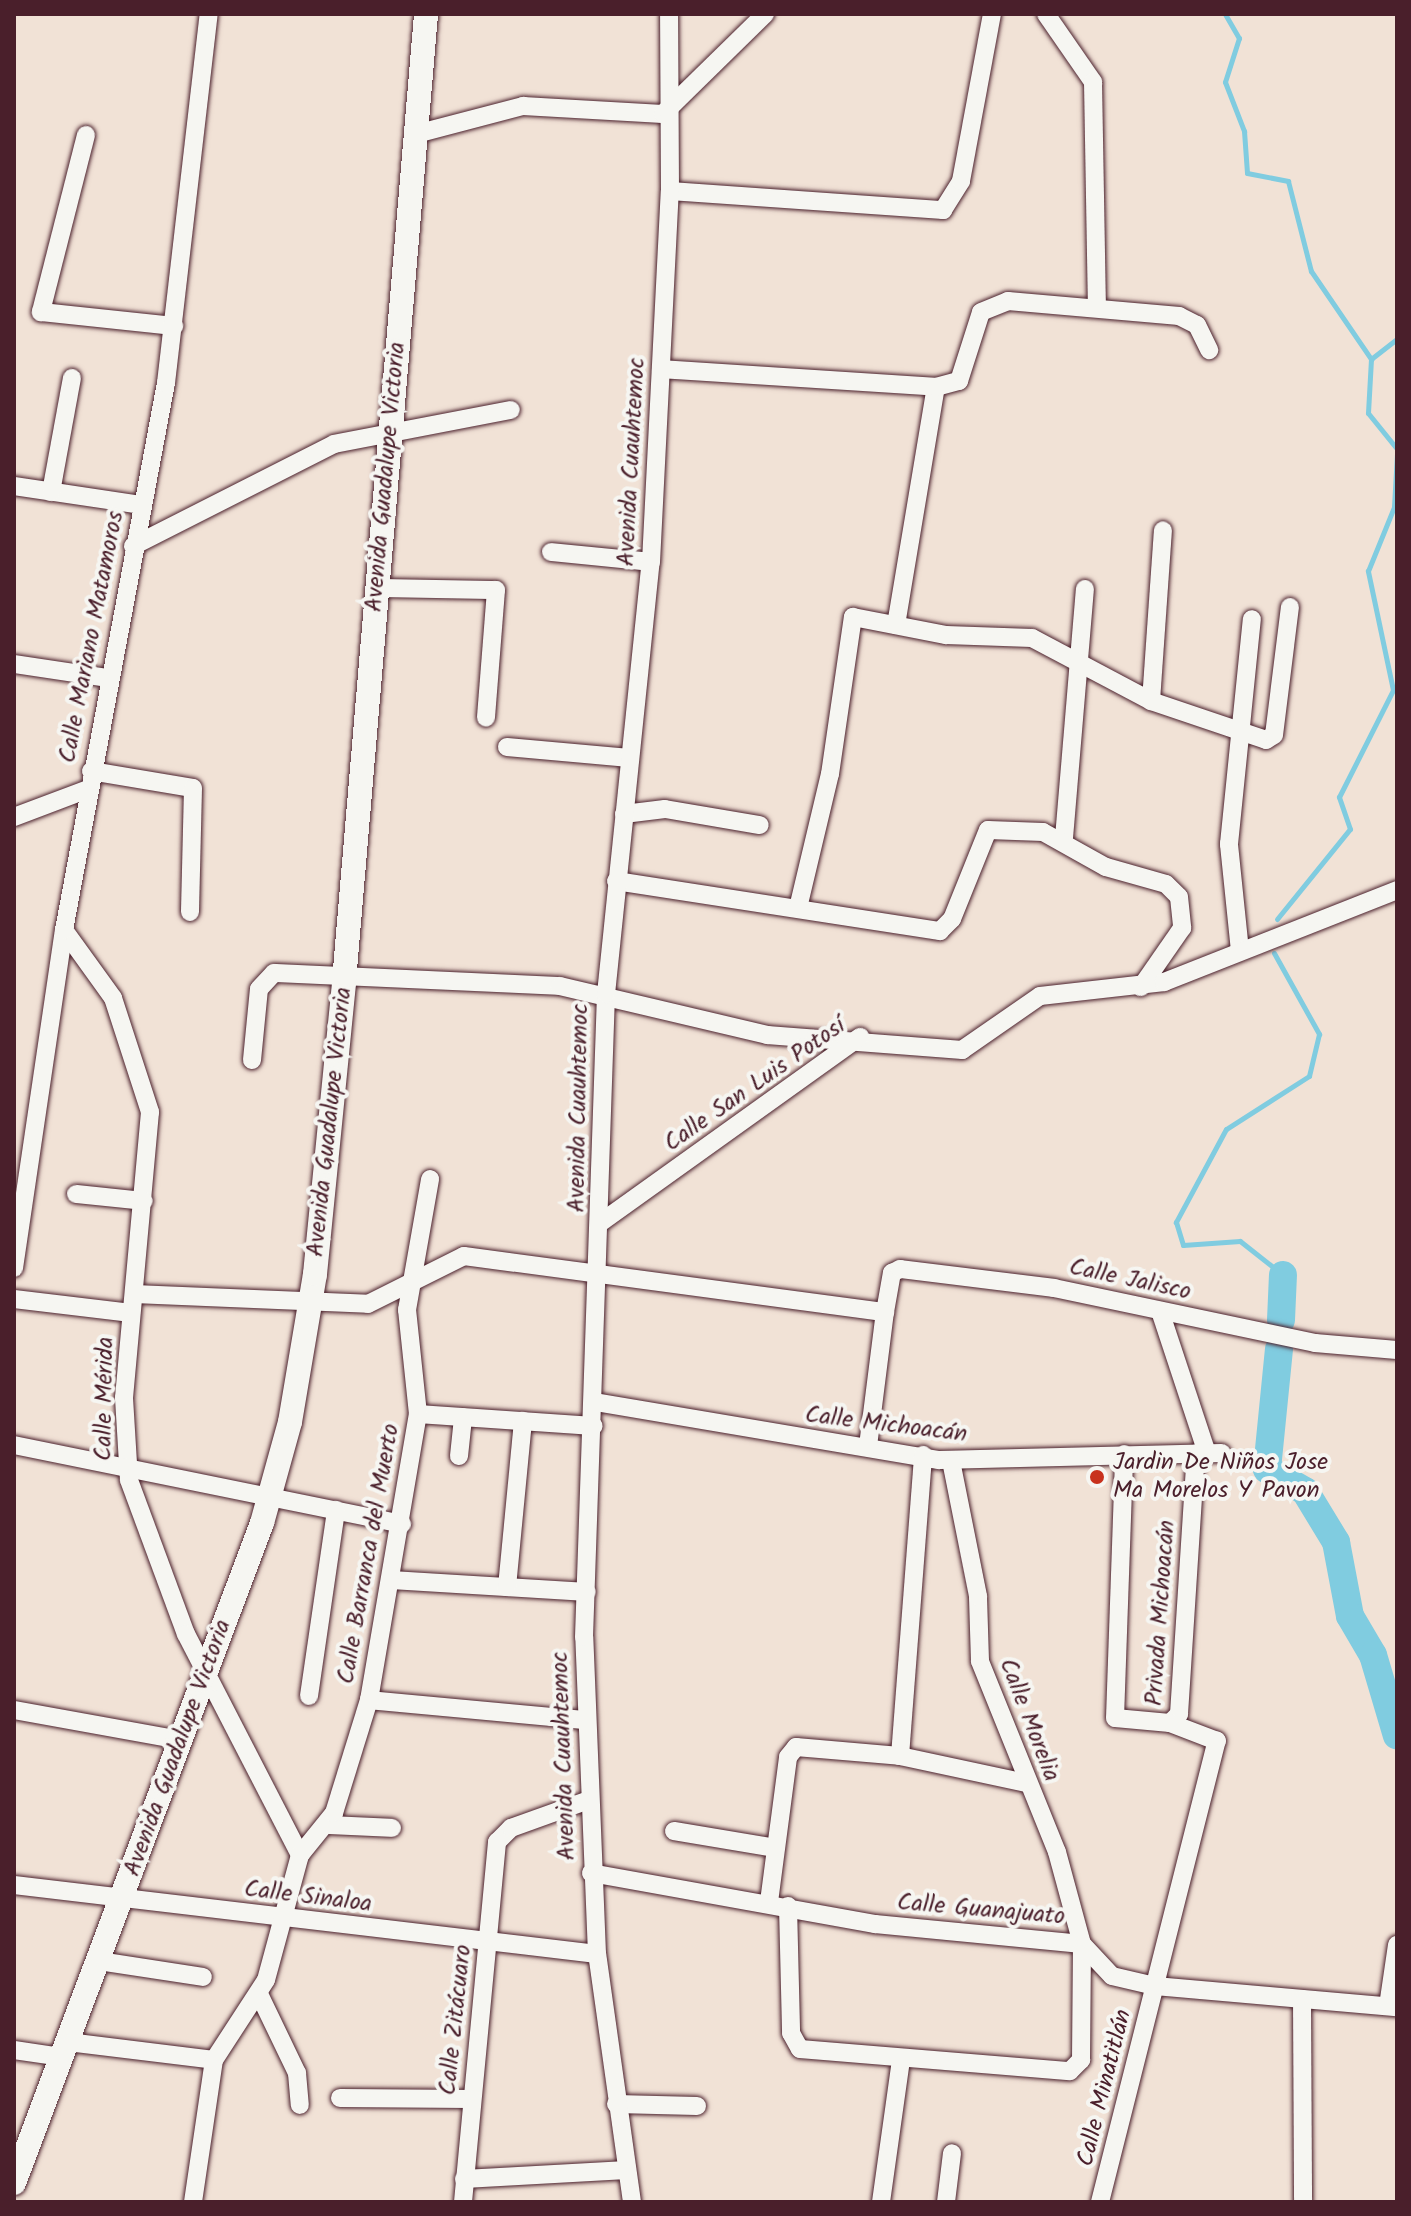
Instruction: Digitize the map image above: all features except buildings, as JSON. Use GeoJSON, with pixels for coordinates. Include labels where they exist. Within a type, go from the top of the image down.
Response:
{"type":"FeatureCollection","features":[{"type":"Feature","properties":{"kind":"main road","name":"Avenida Guadalupe Victoria"},"geometry":{"type":"LineString","coordinates":[[14,2183],[272,1496],[311,1304],[344,981],[426,14]]}},
{"type":"Feature","properties":{"kind":"street","name":"Calle Mariano Matamoros"},"geometry":{"type":"LineString","coordinates":[[14,1268],[22,1174],[89,780],[174,326],[209,14]]}},
{"type":"Feature","properties":{"kind":"street","name":"Avenida Cuauhtemoc"},"geometry":{"type":"LineString","coordinates":[[632,2202],[597,1954],[583,1720],[600,1271],[606,994],[651,562],[670,191],[669,14]]}},
{"type":"Feature","properties":{"kind":"street"},"geometry":{"type":"LineString","coordinates":[[416,134],[503,107],[671,111],[765,14]]}},
{"type":"Feature","properties":{"kind":"street"},"geometry":{"type":"LineString","coordinates":[[670,191],[943,210],[961,181],[992,14]]}},
{"type":"Feature","properties":{"kind":"street"},"geometry":{"type":"LineString","coordinates":[[1046,14],[1093,82],[1097,306]]}},
{"type":"Feature","properties":{"kind":"street"},"geometry":{"type":"LineString","coordinates":[[86,135],[41,312],[174,326]]}},
{"type":"Feature","properties":{"kind":"street"},"geometry":{"type":"LineString","coordinates":[[661,369],[936,387],[959,381],[974,319],[1000,301],[1097,306],[1188,319],[1209,350]]}},
{"type":"Feature","properties":{"kind":"street"},"geometry":{"type":"LineString","coordinates":[[51,492],[72,378]]}},
{"type":"Feature","properties":{"kind":"street"},"geometry":{"type":"LineString","coordinates":[[896,625],[936,387]]}},
{"type":"Feature","properties":{"kind":"street"},"geometry":{"type":"LineString","coordinates":[[133,546],[311,453],[390,433],[511,410]]}},
{"type":"Feature","properties":{"kind":"street"},"geometry":{"type":"LineString","coordinates":[[14,486],[141,505]]}},
{"type":"Feature","properties":{"kind":"street"},"geometry":{"type":"LineString","coordinates":[[1151,701],[1163,530]]}},
{"type":"Feature","properties":{"kind":"street"},"geometry":{"type":"LineString","coordinates":[[551,552],[651,562]]}},
{"type":"Feature","properties":{"kind":"street"},"geometry":{"type":"LineString","coordinates":[[376,588],[496,590],[486,718]]}},
{"type":"Feature","properties":{"kind":"street"},"geometry":{"type":"LineString","coordinates":[[1064,838],[1085,589]]}},
{"type":"Feature","properties":{"kind":"street"},"geometry":{"type":"LineString","coordinates":[[798,908],[832,761],[850,619],[962,636],[1024,636],[1151,701],[1244,737],[1274,735],[1290,607]]}},
{"type":"Feature","properties":{"kind":"street"},"geometry":{"type":"LineString","coordinates":[[1240,951],[1229,844],[1244,737],[1252,619]]}},
{"type":"Feature","properties":{"kind":"street"},"geometry":{"type":"LineString","coordinates":[[14,664],[108,678]]}},
{"type":"Feature","properties":{"kind":"street"},"geometry":{"type":"LineString","coordinates":[[507,747],[630,758]]}},
{"type":"Feature","properties":{"kind":"street"},"geometry":{"type":"LineString","coordinates":[[14,817],[89,780],[193,788],[190,912]]}},
{"type":"Feature","properties":{"kind":"street"},"geometry":{"type":"LineString","coordinates":[[624,814],[665,809],[760,825]]}},
{"type":"Feature","properties":{"kind":"street"},"geometry":{"type":"LineString","coordinates":[[616,881],[940,931],[952,919],[988,830],[1064,838],[1106,867],[1166,884],[1179,897],[1182,928],[1141,987]]}},
{"type":"Feature","properties":{"kind":"street","name":"Calle San Luis Potosí"},"geometry":{"type":"LineString","coordinates":[[600,1223],[860,1037],[962,1050],[1040,996],[1141,987],[1397,890]]}},
{"type":"Feature","properties":{"kind":"street","name":"Calle Mérida"},"geometry":{"type":"LineString","coordinates":[[64,930],[113,998],[146,1093],[144,1201],[132,1304],[126,1465],[205,1674],[300,1855]]}},
{"type":"Feature","properties":{"kind":"street"},"geometry":{"type":"LineString","coordinates":[[252,1060],[257,997],[267,976],[344,981],[529,984],[606,994],[767,1035],[860,1037]]}},
{"type":"Feature","properties":{"kind":"street","name":"Calle Barranca del Muerto"},"geometry":{"type":"LineString","coordinates":[[214,2060],[259,1994],[300,1855],[327,1825],[369,1700],[402,1524],[418,1414],[408,1281],[430,1179]]}},
{"type":"Feature","properties":{"kind":"street"},"geometry":{"type":"LineString","coordinates":[[76,1194],[144,1201]]}},
{"type":"Feature","properties":{"kind":"street"},"geometry":{"type":"LineString","coordinates":[[14,1299],[132,1304],[368,1304],[408,1281],[464,1256],[600,1271],[885,1312]]}},
{"type":"Feature","properties":{"kind":"street","name":"Calle Jalisco"},"geometry":{"type":"LineString","coordinates":[[868,1446],[892,1273],[906,1269],[1160,1311],[1315,1343],[1397,1350]]}},
{"type":"Feature","properties":{"kind":"street"},"geometry":{"type":"LineString","coordinates":[[1160,1311],[1208,1453]]}},
{"type":"Feature","properties":{"kind":"street","name":"Calle Michoacán"},"geometry":{"type":"LineString","coordinates":[[595,1402],[951,1461],[1208,1453]]}},
{"type":"Feature","properties":{"kind":"street"},"geometry":{"type":"LineString","coordinates":[[418,1414],[594,1426]]}},
{"type":"Feature","properties":{"kind":"street"},"geometry":{"type":"LineString","coordinates":[[459,1456],[463,1417]]}},
{"type":"Feature","properties":{"kind":"street"},"geometry":{"type":"LineString","coordinates":[[507,1587],[523,1421]]}},
{"type":"Feature","properties":{"kind":"street"},"geometry":{"type":"LineString","coordinates":[[14,1445],[126,1465],[402,1524]]}},
{"type":"Feature","properties":{"kind":"street","name":"Privada Michoacán"},"geometry":{"type":"LineString","coordinates":[[1170,1723],[1179,1714],[1208,1453]]}},
{"type":"Feature","properties":{"kind":"street"},"geometry":{"type":"LineString","coordinates":[[1124,1454],[1115,1718],[1170,1723]]}},
{"type":"Feature","properties":{"kind":"street"},"geometry":{"type":"LineString","coordinates":[[900,1756],[923,1455]]}},
{"type":"Feature","properties":{"kind":"street","name":"Calle Morelia"},"geometry":{"type":"LineString","coordinates":[[951,1461],[978,1596],[980,1661],[1026,1783],[1057,1852],[1082,1944]]}},
{"type":"Feature","properties":{"kind":"street"},"geometry":{"type":"LineString","coordinates":[[309,1696],[336,1510]]}},
{"type":"Feature","properties":{"kind":"street"},"geometry":{"type":"LineString","coordinates":[[392,1580],[587,1592]]}},
{"type":"Feature","properties":{"kind":"street"},"geometry":{"type":"LineString","coordinates":[[369,1700],[583,1720]]}},
{"type":"Feature","properties":{"kind":"street"},"geometry":{"type":"LineString","coordinates":[[14,1710],[180,1740]]}},
{"type":"Feature","properties":{"kind":"street","name":"Calle Minatitlán"},"geometry":{"type":"LineString","coordinates":[[1100,2202],[1217,1741],[1170,1723]]}},
{"type":"Feature","properties":{"kind":"street"},"geometry":{"type":"LineString","coordinates":[[769,1902],[793,1749],[900,1756],[1026,1783]]}},
{"type":"Feature","properties":{"kind":"street","name":"Calle Zitácuaro"},"geometry":{"type":"LineString","coordinates":[[463,2202],[497,1842],[511,1828],[586,1801]]}},
{"type":"Feature","properties":{"kind":"street"},"geometry":{"type":"LineString","coordinates":[[327,1825],[392,1828]]}},
{"type":"Feature","properties":{"kind":"street"},"geometry":{"type":"LineString","coordinates":[[674,1831],[776,1848]]}},
{"type":"Feature","properties":{"kind":"street","name":"Calle Guanajuato"},"geometry":{"type":"LineString","coordinates":[[591,1873],[769,1902],[875,1924],[1082,1944],[1112,1976],[1155,1986],[1393,2007]]}},
{"type":"Feature","properties":{"kind":"street","name":"Calle Sinaloa"},"geometry":{"type":"LineString","coordinates":[[14,1885],[597,1954]]}},
{"type":"Feature","properties":{"kind":"street"},"geometry":{"type":"LineString","coordinates":[[788,1906],[794,2043],[809,2051],[1070,2071],[1081,2060],[1082,1944]]}},
{"type":"Feature","properties":{"kind":"street"},"geometry":{"type":"LineString","coordinates":[[1393,2007],[1397,1945]]}},
{"type":"Feature","properties":{"kind":"street"},"geometry":{"type":"LineString","coordinates":[[99,1961],[203,1977]]}},
{"type":"Feature","properties":{"kind":"street"},"geometry":{"type":"LineString","coordinates":[[259,1994],[297,2073],[300,2105]]}},
{"type":"Feature","properties":{"kind":"street"},"geometry":{"type":"LineString","coordinates":[[1302,1999],[1303,2202]]}},
{"type":"Feature","properties":{"kind":"street"},"geometry":{"type":"LineString","coordinates":[[14,2050],[65,2050],[214,2060],[193,2202]]}},
{"type":"Feature","properties":{"kind":"street"},"geometry":{"type":"LineString","coordinates":[[881,2202],[901,2060]]}},
{"type":"Feature","properties":{"kind":"street"},"geometry":{"type":"LineString","coordinates":[[340,2098],[471,2099]]}},
{"type":"Feature","properties":{"kind":"street"},"geometry":{"type":"LineString","coordinates":[[616,2104],[697,2106]]}},
{"type":"Feature","properties":{"kind":"street"},"geometry":{"type":"LineString","coordinates":[[946,2202],[952,2153]]}},
{"type":"Feature","properties":{"kind":"street"},"geometry":{"type":"LineString","coordinates":[[464,2179],[627,2170]]}},
{"type":"Feature","properties":{"kind":"waterway"},"geometry":{"type":"LineString","coordinates":[[1225,14],[1239,38],[1225,82],[1244,131],[1247,173],[1288,181],[1311,271],[1371,359],[1368,413],[1397,449]]}},
{"type":"Feature","properties":{"kind":"waterway"},"geometry":{"type":"LineString","coordinates":[[1371,359],[1397,339]]}},
{"type":"Feature","properties":{"kind":"waterway"},"geometry":{"type":"LineString","coordinates":[[1277,919],[1350,829],[1339,797],[1393,690],[1368,571],[1394,507],[1397,454]]}},
{"type":"Feature","properties":{"kind":"waterway"},"geometry":{"type":"LineString","coordinates":[[1274,953],[1319,1034],[1309,1076],[1226,1129],[1176,1222],[1183,1245],[1240,1241],[1283,1275]]}},
{"type":"Feature","properties":{"kind":"waterway"},"geometry":{"type":"LineString","coordinates":[[1281,1320],[1283,1275]]}},
{"type":"Feature","properties":{"kind":"waterway"},"geometry":{"type":"LineString","coordinates":[[1279,1349],[1267,1469],[1305,1491],[1336,1542],[1350,1616],[1373,1655],[1397,1736]]}},
{"type":"Feature","properties":{"kind":"place","name":"Jardin De Niños Jose Ma Morelos Y Pavon"},"geometry":{"type":"Point","coordinates":[1097,1477]}}]}
